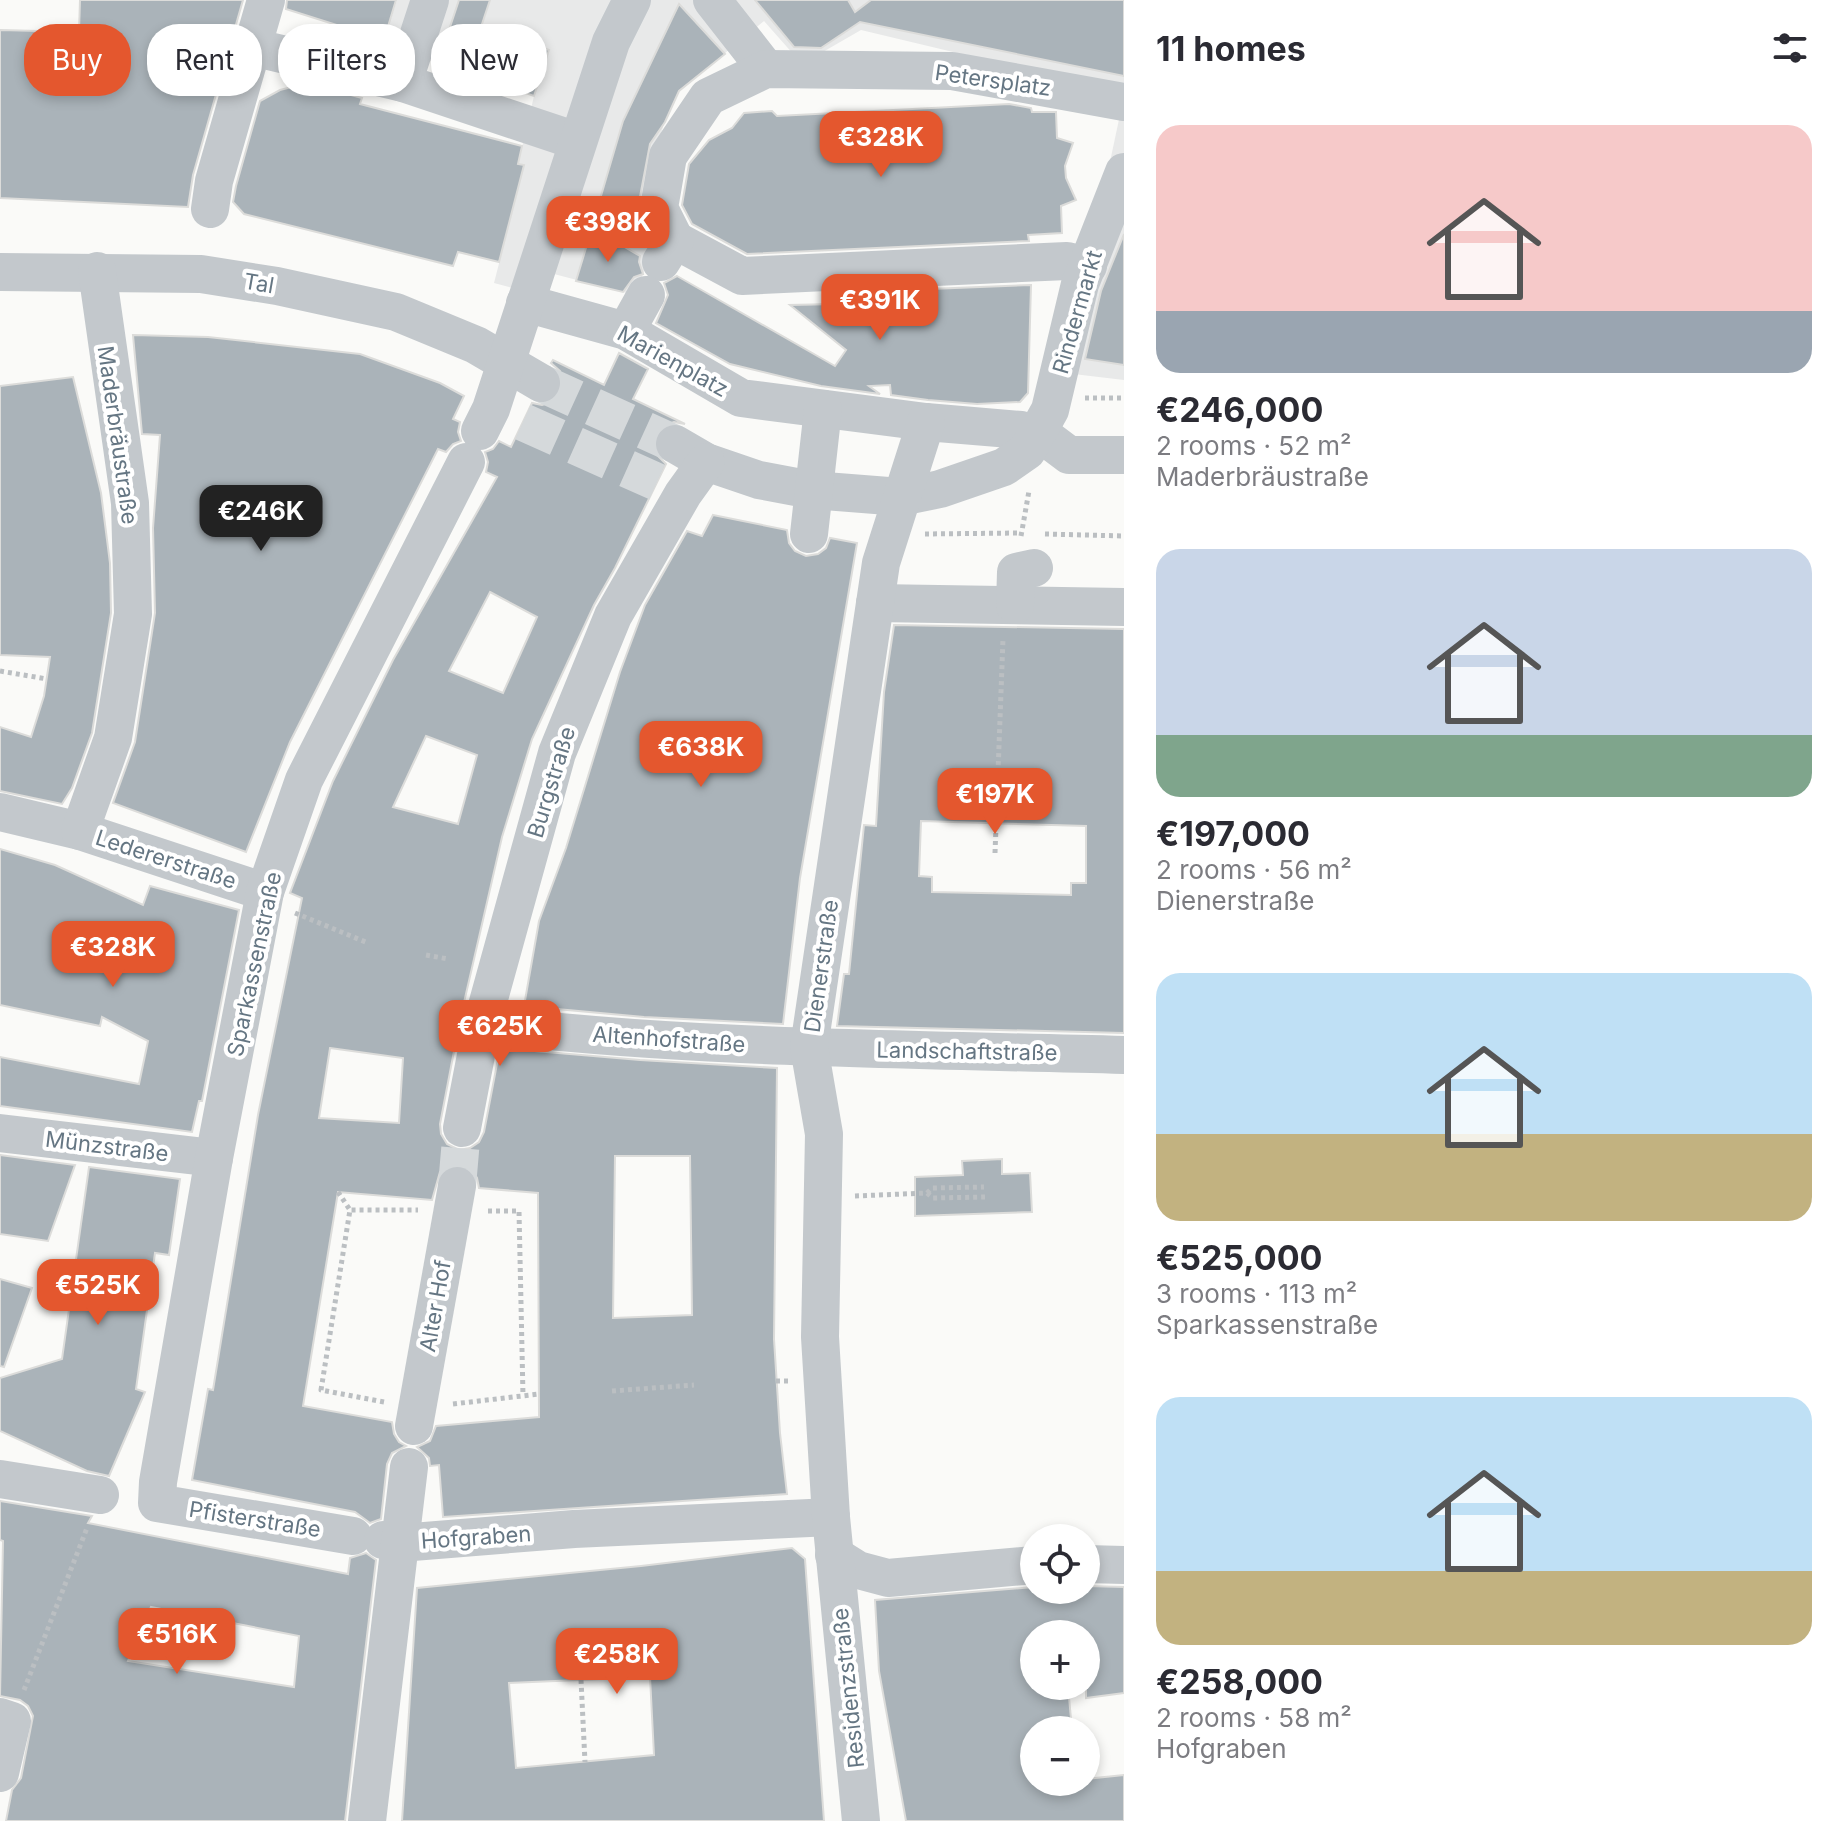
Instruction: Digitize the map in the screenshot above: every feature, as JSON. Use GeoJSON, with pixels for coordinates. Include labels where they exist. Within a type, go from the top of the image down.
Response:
{"type":"FeatureCollection","features":[{"type":"Feature","properties":{"kind":"street"},"geometry":{"type":"LineString","coordinates":[[259,24],[266,0]]}},
{"type":"Feature","properties":{"kind":"street"},"geometry":{"type":"LineString","coordinates":[[415,46],[430,0]]}},
{"type":"Feature","properties":{"kind":"street","name":"Sparkassenstraße"},"geometry":{"type":"LineString","coordinates":[[158,1492],[214,1158],[265,892],[304,780],[490,431],[505,363],[577,141],[611,42],[632,0]]}},
{"type":"Feature","properties":{"kind":"street"},"geometry":{"type":"LineString","coordinates":[[712,0],[766,69]]}},
{"type":"Feature","properties":{"kind":"street","name":"Petersplatz"},"geometry":{"type":"LineString","coordinates":[[661,266],[659,208],[668,156],[708,97],[766,69],[952,71],[1124,102]]}},
{"type":"Feature","properties":{"kind":"street"},"geometry":{"type":"LineString","coordinates":[[415,87],[577,141]]}},
{"type":"Feature","properties":{"kind":"street"},"geometry":{"type":"LineString","coordinates":[[210,209],[214,181],[238,96]]}},
{"type":"Feature","properties":{"kind":"street","name":"Rindermarkt"},"geometry":{"type":"LineString","coordinates":[[1037,435],[1050,410],[1073,309],[1121,184]]}},
{"type":"Feature","properties":{"kind":"street"},"geometry":{"type":"LineString","coordinates":[[626,331],[661,266],[742,276],[1067,261],[1088,266]]}},
{"type":"Feature","properties":{"kind":"street","name":"Maderbräustraße"},"geometry":{"type":"LineString","coordinates":[[80,831],[113,738],[133,614],[130,503],[97,271]]}},
{"type":"Feature","properties":{"kind":"street","name":"Tal"},"geometry":{"type":"LineString","coordinates":[[0,272],[201,274],[277,286],[396,312],[476,345],[505,363]]}},
{"type":"Feature","properties":{"kind":"street","name":"Marienplatz"},"geometry":{"type":"LineString","coordinates":[[525,303],[626,331],[741,398],[926,422],[1021,430],[1045,437],[1069,455],[1124,455]]}},
{"type":"Feature","properties":{"kind":"street"},"geometry":{"type":"LineString","coordinates":[[505,363],[541,383]]}},
{"type":"Feature","properties":{"kind":"street"},"geometry":{"type":"LineString","coordinates":[[809,534],[823,409]]}},
{"type":"Feature","properties":{"kind":"street"},"geometry":{"type":"LineString","coordinates":[[926,422],[889,534],[874,611],[1021,580],[1124,607]]}},
{"type":"Feature","properties":{"kind":"street"},"geometry":{"type":"LineString","coordinates":[[812,490],[901,497],[940,489],[1004,467],[1027,451],[1037,435]]}},
{"type":"Feature","properties":{"kind":"street","name":"Burgstraße"},"geometry":{"type":"LineString","coordinates":[[462,1128],[482,1024],[557,753],[613,616],[659,536],[670,488],[691,453],[759,480],[812,490]]}},
{"type":"Feature","properties":{"kind":"street","name":"Dienerstraße"},"geometry":{"type":"LineString","coordinates":[[835,1562],[820,1337],[824,1134],[809,1047],[874,611]]}},
{"type":"Feature","properties":{"kind":"street","name":"Ledererstraße"},"geometry":{"type":"LineString","coordinates":[[0,812],[80,831],[265,892]]}},
{"type":"Feature","properties":{"kind":"street","name":"Altenhofstraße"},"geometry":{"type":"LineString","coordinates":[[482,1024],[809,1047]]}},
{"type":"Feature","properties":{"kind":"street","name":"Landschaftstraße"},"geometry":{"type":"LineString","coordinates":[[809,1047],[1124,1055]]}},
{"type":"Feature","properties":{"kind":"street","name":"Münzstraße"},"geometry":{"type":"LineString","coordinates":[[0,1133],[214,1158]]}},
{"type":"Feature","properties":{"kind":"street","name":"Alter Hof"},"geometry":{"type":"LineString","coordinates":[[415,1417],[457,1186]]}},
{"type":"Feature","properties":{"kind":"street"},"geometry":{"type":"LineString","coordinates":[[379,1540],[409,1467]]}},
{"type":"Feature","properties":{"kind":"street"},"geometry":{"type":"LineString","coordinates":[[0,1479],[100,1495]]}},
{"type":"Feature","properties":{"kind":"street","name":"Pfisterstraße"},"geometry":{"type":"LineString","coordinates":[[158,1492],[379,1540]]}},
{"type":"Feature","properties":{"kind":"street","name":"Hofgraben"},"geometry":{"type":"LineString","coordinates":[[367,1821],[379,1540],[831,1517]]}},
{"type":"Feature","properties":{"kind":"street"},"geometry":{"type":"LineString","coordinates":[[835,1562],[888,1578],[1020,1566]]}},
{"type":"Feature","properties":{"kind":"street","name":"Residenzstraße"},"geometry":{"type":"LineString","coordinates":[[835,1562],[861,1821]]}},
{"type":"Feature","properties":{"kind":"street"},"geometry":{"type":"LineString","coordinates":[[1100,1564],[1124,1565]]}},
{"type":"Feature","properties":{"kind":"street"},"geometry":{"type":"LineString","coordinates":[[0,1773],[6,1719]]}},
{"type":"Feature","properties":{"kind":"path"},"geometry":{"type":"LineString","coordinates":[[1080,398],[1124,398]]}},
{"type":"Feature","properties":{"kind":"path"},"geometry":{"type":"LineString","coordinates":[[995,853],[1037,435]]}},
{"type":"Feature","properties":{"kind":"path"},"geometry":{"type":"LineString","coordinates":[[889,534],[1021,580],[1124,536]]}},
{"type":"Feature","properties":{"kind":"path"},"geometry":{"type":"LineString","coordinates":[[0,671],[47,679]]}},
{"type":"Feature","properties":{"kind":"path","name":"Ledererstraße"},"geometry":{"type":"LineString","coordinates":[[265,892],[282,907],[368,943]]}},
{"type":"Feature","properties":{"kind":"path"},"geometry":{"type":"LineString","coordinates":[[426,955],[448,959]]}},
{"type":"Feature","properties":{"kind":"path"},"geometry":{"type":"LineString","coordinates":[[821,1198],[984,1187]]}},
{"type":"Feature","properties":{"kind":"path"},"geometry":{"type":"LineString","coordinates":[[930,1190],[933,1198],[985,1197]]}},
{"type":"Feature","properties":{"kind":"path"},"geometry":{"type":"LineString","coordinates":[[338,1192],[350,1210]]}},
{"type":"Feature","properties":{"kind":"path"},"geometry":{"type":"LineString","coordinates":[[612,1391],[694,1385]]}},
{"type":"Feature","properties":{"kind":"path"},"geometry":{"type":"LineString","coordinates":[[415,1417],[539,1394]]}},
{"type":"Feature","properties":{"kind":"path"},"geometry":{"type":"LineString","coordinates":[[6,1719],[100,1495]]}},
{"type":"Feature","properties":{"kind":"path"},"geometry":{"type":"LineString","coordinates":[[581,1680],[585,1762]]}},
{"type":"Feature","properties":{"kind":"shaded area"},"geometry":{"type":"Polygon","coordinates":[[[397,0],[1124,0],[1124,93],[861,30],[802,64],[764,21],[679,91],[665,120],[634,225],[647,228],[657,242],[634,295],[554,274],[546,297],[494,283],[524,166],[518,164],[534,96],[547,96],[547,24],[431,24],[431,61],[415,56],[415,24],[389,24],[397,0]]]}},
{"type":"Feature","properties":{"kind":"shaded area"},"geometry":{"type":"Polygon","coordinates":[[[1124,96],[1124,380],[1065,373],[1124,96]]]}},
{"type":"Feature","properties":{"kind":"building"},"geometry":{"type":"Polygon","coordinates":[[[80,0],[243,0],[236,24],[147,24],[147,96],[216,96],[193,175],[188,207],[0,198],[0,30],[24,31],[24,96],[131,96],[131,24],[79,24],[80,0]]]}},
{"type":"Feature","properties":{"kind":"building"},"geometry":{"type":"Polygon","coordinates":[[[287,0],[396,0],[389,24],[333,24],[286,9],[287,0]]]}},
{"type":"Feature","properties":{"kind":"building"},"geometry":{"type":"Polygon","coordinates":[[[459,0],[490,0],[482,24],[451,24],[459,0]]]}},
{"type":"Feature","properties":{"kind":"building"},"geometry":{"type":"Polygon","coordinates":[[[755,0],[848,0],[855,12],[871,0],[1124,0],[1124,76],[860,22],[821,48],[794,47],[755,0]]]}},
{"type":"Feature","properties":{"kind":"building"},"geometry":{"type":"Polygon","coordinates":[[[679,4],[725,54],[679,91],[665,122],[650,144],[636,218],[598,206],[623,121],[679,4]]]}},
{"type":"Feature","properties":{"kind":"building"},"geometry":{"type":"Polygon","coordinates":[[[278,91],[278,96],[355,96],[362,98],[360,104],[522,146],[518,164],[524,165],[499,262],[458,252],[453,266],[244,214],[233,202],[260,101],[278,91]]]}},
{"type":"Feature","properties":{"kind":"building"},"geometry":{"type":"Polygon","coordinates":[[[1009,104],[1031,108],[1032,112],[1056,112],[1057,138],[1073,143],[1065,166],[1066,178],[1076,200],[1061,206],[1062,233],[1028,235],[1029,241],[747,254],[692,224],[682,205],[689,164],[709,140],[732,128],[744,113],[772,111],[777,116],[1009,104]]]}},
{"type":"Feature","properties":{"kind":"building"},"geometry":{"type":"Polygon","coordinates":[[[592,228],[640,256],[643,274],[634,277],[623,292],[576,281],[592,228]]]}},
{"type":"Feature","properties":{"kind":"building"},"geometry":{"type":"Polygon","coordinates":[[[1124,234],[1124,365],[1085,359],[1101,291],[1124,234]]]}},
{"type":"Feature","properties":{"kind":"building"},"geometry":{"type":"Polygon","coordinates":[[[677,276],[835,366],[846,350],[790,305],[931,302],[930,289],[1031,285],[1028,393],[1020,402],[977,404],[928,400],[891,395],[890,385],[869,386],[880,394],[821,386],[730,364],[656,323],[668,295],[664,283],[677,276]]]}},
{"type":"Feature","properties":{"kind":"building"},"geometry":{"type":"Polygon","coordinates":[[[133,335],[208,337],[360,354],[440,383],[464,396],[453,419],[460,422],[458,432],[461,441],[446,452],[438,449],[290,742],[246,852],[113,803],[135,742],[155,613],[153,528],[160,435],[142,434],[133,335]]]}},
{"type":"Feature","properties":{"kind":"building"},"geometry":{"type":"Polygon","coordinates":[[[619,353],[648,369],[633,399],[685,424],[674,422],[665,425],[656,434],[653,443],[656,454],[666,464],[594,605],[532,739],[502,837],[460,1020],[440,1124],[441,1134],[447,1144],[459,1150],[479,1142],[484,1132],[500,1048],[777,1068],[774,1339],[787,1494],[443,1517],[439,1465],[430,1466],[429,1458],[417,1447],[430,1441],[436,1426],[539,1417],[538,1193],[479,1188],[472,1170],[460,1164],[440,1172],[432,1200],[338,1192],[303,1406],[392,1422],[394,1434],[406,1446],[392,1453],[387,1464],[381,1519],[370,1523],[355,1512],[192,1480],[208,1389],[213,1390],[258,1115],[302,898],[290,893],[333,781],[393,660],[497,477],[486,472],[488,462],[485,452],[493,449],[499,441],[511,447],[532,403],[542,405],[560,395],[563,382],[560,371],[551,363],[553,360],[604,385],[619,353]],[[490,592],[449,671],[503,693],[537,617],[490,592]],[[426,736],[393,807],[458,824],[477,755],[426,736]],[[330,1048],[319,1118],[399,1123],[403,1058],[330,1048]],[[615,1156],[613,1318],[692,1315],[690,1156],[615,1156]]]}},
{"type":"Feature","properties":{"kind":"building"},"geometry":{"type":"Polygon","coordinates":[[[73,377],[101,493],[110,563],[111,613],[92,733],[72,788],[62,804],[0,791],[0,727],[31,737],[44,696],[50,657],[0,655],[0,386],[73,377]]]}},
{"type":"Feature","properties":{"kind":"building"},"geometry":{"type":"Polygon","coordinates":[[[713,515],[787,530],[789,543],[795,551],[806,556],[818,554],[826,548],[830,538],[857,543],[800,878],[783,1024],[644,1017],[524,1006],[539,921],[645,605],[687,531],[702,536],[713,515]]]}},
{"type":"Feature","properties":{"kind":"building"},"geometry":{"type":"Polygon","coordinates":[[[894,625],[1124,629],[1124,1033],[837,1026],[844,974],[849,974],[864,825],[876,826],[884,692],[894,625]],[[921,821],[919,876],[932,877],[932,892],[1071,895],[1071,883],[1086,883],[1086,826],[921,821]]]}},
{"type":"Feature","properties":{"kind":"building"},"geometry":{"type":"Polygon","coordinates":[[[0,849],[55,865],[143,905],[150,886],[239,910],[202,1101],[199,1101],[192,1132],[0,1106],[0,1057],[139,1084],[148,1041],[102,1017],[100,1026],[0,1005],[0,849]]]}},
{"type":"Feature","properties":{"kind":"building"},"geometry":{"type":"Polygon","coordinates":[[[0,1155],[75,1165],[48,1241],[0,1234],[0,1155]]]}},
{"type":"Feature","properties":{"kind":"building"},"geometry":{"type":"Polygon","coordinates":[[[1002,1159],[1002,1174],[1030,1173],[1032,1212],[915,1216],[915,1177],[963,1175],[962,1161],[1002,1159]]]}},
{"type":"Feature","properties":{"kind":"building"},"geometry":{"type":"Polygon","coordinates":[[[89,1167],[180,1179],[169,1255],[155,1253],[136,1389],[145,1392],[109,1476],[87,1471],[0,1431],[0,1378],[62,1359],[89,1167]]]}},
{"type":"Feature","properties":{"kind":"building"},"geometry":{"type":"Polygon","coordinates":[[[0,1279],[32,1288],[4,1367],[0,1366],[0,1279]]]}},
{"type":"Feature","properties":{"kind":"building"},"geometry":{"type":"Polygon","coordinates":[[[0,1501],[92,1516],[88,1523],[348,1574],[350,1558],[366,1553],[376,1560],[345,1821],[6,1821],[12,1790],[21,1778],[33,1716],[28,1706],[20,1700],[0,1696],[3,1541],[0,1540],[0,1501]],[[151,1607],[128,1661],[294,1687],[299,1636],[151,1607]]]}},
{"type":"Feature","properties":{"kind":"building"},"geometry":{"type":"Polygon","coordinates":[[[792,1548],[805,1559],[824,1821],[402,1821],[417,1588],[792,1548]],[[650,1677],[509,1683],[516,1768],[654,1755],[650,1677]]]}},
{"type":"Feature","properties":{"kind":"building"},"geometry":{"type":"Polygon","coordinates":[[[1100,1586],[1124,1587],[1124,1693],[1100,1696],[1100,1620],[1020,1620],[1020,1700],[1069,1700],[1071,1716],[1020,1716],[1020,1796],[1100,1796],[1100,1778],[1124,1775],[1124,1821],[906,1821],[879,1671],[875,1600],[1020,1588],[1020,1604],[1100,1604],[1100,1586]]]}},
{"type":"Feature","properties":{"kind":"tunnel"},"geometry":{"type":"LineString","coordinates":[[541,383],[675,444]]}},
{"type":"Feature","properties":{"kind":"tunnel"},"geometry":{"type":"LineString","coordinates":[[523,422],[657,482]]}},
{"type":"Feature","properties":{"kind":"tunnel"},"geometry":{"type":"LineString","coordinates":[[457,1186],[462,1128]]}}]}
